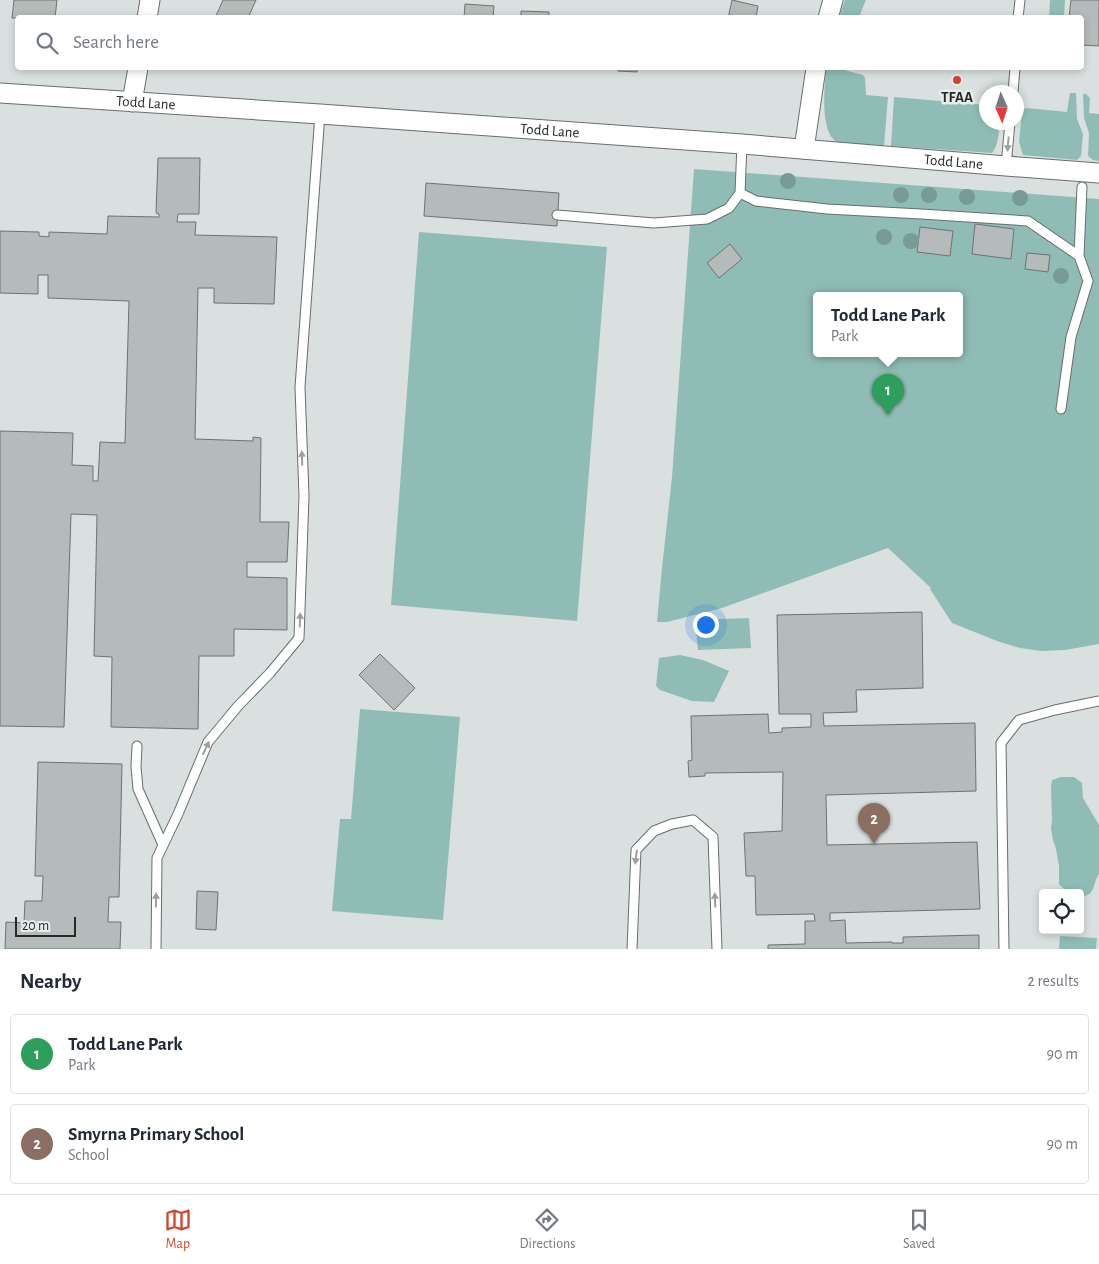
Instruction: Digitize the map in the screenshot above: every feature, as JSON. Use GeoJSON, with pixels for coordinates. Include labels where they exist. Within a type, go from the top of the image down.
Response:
{"type":"FeatureCollection","features":[{"type":"Feature","properties":{"kind":"street"},"geometry":{"type":"LineString","coordinates":[[148,15],[150,0]]}},
{"type":"Feature","properties":{"kind":"street"},"geometry":{"type":"LineString","coordinates":[[829,15],[833,0]]}},
{"type":"Feature","properties":{"kind":"street"},"geometry":{"type":"LineString","coordinates":[[132,102],[138,70]]}},
{"type":"Feature","properties":{"kind":"street"},"geometry":{"type":"LineString","coordinates":[[804,149],[816,70]]}},
{"type":"Feature","properties":{"kind":"street","name":"Todd Lane"},"geometry":{"type":"LineString","coordinates":[[0,93],[742,144],[1099,173]]}},
{"type":"Feature","properties":{"kind":"lane"},"geometry":{"type":"LineString","coordinates":[[1018,15],[1020,0]]}},
{"type":"Feature","properties":{"kind":"lane"},"geometry":{"type":"LineString","coordinates":[[1013,85],[1014,70]]}},
{"type":"Feature","properties":{"kind":"lane"},"geometry":{"type":"LineString","coordinates":[[156,949],[157,858],[178,814],[208,742],[299,638],[304,496],[300,387],[320,114]]}},
{"type":"Feature","properties":{"kind":"lane"},"geometry":{"type":"LineString","coordinates":[[1006,166],[1009,130]]}},
{"type":"Feature","properties":{"kind":"lane"},"geometry":{"type":"LineString","coordinates":[[557,216],[654,223],[706,219],[729,208],[740,193],[742,144]]}},
{"type":"Feature","properties":{"kind":"lane"},"geometry":{"type":"LineString","coordinates":[[1061,409],[1071,336],[1088,281],[1079,256],[1082,187]]}},
{"type":"Feature","properties":{"kind":"lane"},"geometry":{"type":"LineString","coordinates":[[740,193],[756,200],[827,209],[1028,221],[1079,256]]}},
{"type":"Feature","properties":{"kind":"lane"},"geometry":{"type":"LineString","coordinates":[[1004,949],[1000,743],[1018,720],[1099,701]]}},
{"type":"Feature","properties":{"kind":"lane"},"geometry":{"type":"LineString","coordinates":[[137,746],[138,789],[163,845]]}},
{"type":"Feature","properties":{"kind":"lane"},"geometry":{"type":"LineString","coordinates":[[632,949],[636,850],[654,831],[672,824],[693,820],[713,837],[717,949]]}},
{"type":"Feature","properties":{"kind":"green space"},"geometry":{"type":"Polygon","coordinates":[[[845,0],[866,0],[860,15],[840,15],[845,0]]]}},
{"type":"Feature","properties":{"kind":"green space"},"geometry":{"type":"Polygon","coordinates":[[[1050,0],[1065,0],[1064,15],[1049,15],[1050,0]]]}},
{"type":"Feature","properties":{"kind":"green space"},"geometry":{"type":"Polygon","coordinates":[[[826,70],[844,70],[863,75],[865,78],[866,95],[888,97],[884,146],[841,143],[831,137],[825,119],[826,70]]]}},
{"type":"Feature","properties":{"kind":"green space"},"geometry":{"type":"Polygon","coordinates":[[[1070,93],[1076,93],[1077,119],[1083,134],[1081,156],[1077,160],[1023,155],[1019,142],[1020,130],[1024,130],[1024,109],[1067,112],[1070,93]]]}},
{"type":"Feature","properties":{"kind":"green space"},"geometry":{"type":"Polygon","coordinates":[[[1083,94],[1090,98],[1089,113],[1099,114],[1099,161],[1093,160],[1088,156],[1089,133],[1084,118],[1083,94]]]}},
{"type":"Feature","properties":{"kind":"green space"},"geometry":{"type":"Polygon","coordinates":[[[894,97],[979,104],[979,130],[999,130],[996,146],[992,153],[891,146],[894,97]]]}},
{"type":"Feature","properties":{"kind":"green space"},"geometry":{"type":"Polygon","coordinates":[[[694,169],[1099,199],[1099,644],[1065,650],[1041,651],[1020,648],[952,623],[931,588],[888,548],[722,608],[667,622],[657,622],[672,477],[694,169]]]}},
{"type":"Feature","properties":{"kind":"green space"},"geometry":{"type":"Polygon","coordinates":[[[419,232],[607,247],[577,621],[391,605],[419,232]]]}},
{"type":"Feature","properties":{"kind":"green space"},"geometry":{"type":"Polygon","coordinates":[[[749,618],[751,648],[698,650],[695,620],[749,618]]]}},
{"type":"Feature","properties":{"kind":"green space"},"geometry":{"type":"Polygon","coordinates":[[[680,655],[703,660],[729,671],[714,702],[692,701],[660,690],[656,686],[659,658],[680,655]]]}},
{"type":"Feature","properties":{"kind":"green space"},"geometry":{"type":"Polygon","coordinates":[[[360,709],[460,717],[443,920],[332,911],[340,819],[351,819],[360,709]]]}},
{"type":"Feature","properties":{"kind":"green space"},"geometry":{"type":"Polygon","coordinates":[[[1061,777],[1074,777],[1082,783],[1083,798],[1099,825],[1099,874],[1093,889],[1085,896],[1084,889],[1064,889],[1059,884],[1059,866],[1051,829],[1052,780],[1061,777]]]}},
{"type":"Feature","properties":{"kind":"green space"},"geometry":{"type":"Polygon","coordinates":[[[1060,936],[1097,938],[1096,949],[1059,949],[1060,936]]]}},
{"type":"Feature","properties":{"kind":"building"},"geometry":{"type":"Polygon","coordinates":[[[14,0],[57,0],[55,15],[15,15],[15,18],[12,18],[14,0]]]}},
{"type":"Feature","properties":{"kind":"building"},"geometry":{"type":"Polygon","coordinates":[[[223,0],[256,0],[249,15],[216,15],[223,0]]]}},
{"type":"Feature","properties":{"kind":"building"},"geometry":{"type":"Polygon","coordinates":[[[732,0],[758,6],[756,15],[729,15],[732,0]]]}},
{"type":"Feature","properties":{"kind":"building"},"geometry":{"type":"Polygon","coordinates":[[[1071,0],[1099,0],[1099,46],[1084,45],[1084,15],[1069,15],[1071,0]]]}},
{"type":"Feature","properties":{"kind":"building"},"geometry":{"type":"Polygon","coordinates":[[[465,4],[494,6],[493,15],[464,15],[465,4]]]}},
{"type":"Feature","properties":{"kind":"building"},"geometry":{"type":"Polygon","coordinates":[[[521,11],[549,12],[549,15],[521,15],[521,11]]]}},
{"type":"Feature","properties":{"kind":"building"},"geometry":{"type":"Polygon","coordinates":[[[637,70],[637,72],[618,71],[637,70]]]}},
{"type":"Feature","properties":{"kind":"building"},"geometry":{"type":"Polygon","coordinates":[[[158,158],[200,158],[199,214],[178,214],[177,222],[196,222],[195,235],[277,237],[274,304],[214,303],[214,288],[198,288],[195,439],[253,441],[253,437],[261,438],[260,522],[289,522],[287,562],[247,562],[247,577],[287,578],[287,630],[234,629],[234,656],[199,656],[198,729],[111,727],[112,657],[94,656],[97,515],[71,514],[64,727],[0,726],[0,431],[73,433],[72,465],[93,466],[93,481],[98,481],[100,442],[125,443],[129,301],[48,298],[48,275],[38,275],[38,294],[0,293],[0,231],[39,232],[39,236],[49,237],[49,232],[107,234],[108,216],[159,217],[159,214],[156,213],[158,158]]]}},
{"type":"Feature","properties":{"kind":"building"},"geometry":{"type":"Polygon","coordinates":[[[426,183],[559,193],[557,226],[424,216],[426,183]]]}},
{"type":"Feature","properties":{"kind":"building"},"geometry":{"type":"Polygon","coordinates":[[[975,224],[1014,229],[1011,259],[972,254],[975,224]]]}},
{"type":"Feature","properties":{"kind":"building"},"geometry":{"type":"Polygon","coordinates":[[[920,227],[953,231],[950,256],[917,252],[920,227]]]}},
{"type":"Feature","properties":{"kind":"building"},"geometry":{"type":"Polygon","coordinates":[[[730,244],[742,259],[719,278],[707,263],[730,244]]]}},
{"type":"Feature","properties":{"kind":"building"},"geometry":{"type":"Polygon","coordinates":[[[1027,253],[1050,255],[1048,272],[1025,269],[1027,253]]]}},
{"type":"Feature","properties":{"kind":"building"},"geometry":{"type":"Polygon","coordinates":[[[922,612],[923,688],[856,690],[857,712],[823,713],[824,726],[975,723],[976,791],[826,795],[827,845],[977,842],[980,909],[830,913],[830,921],[845,920],[846,943],[903,943],[903,937],[979,935],[979,949],[768,949],[768,945],[805,944],[805,921],[815,921],[814,914],[756,915],[755,876],[746,876],[744,833],[782,831],[783,772],[705,773],[705,776],[689,777],[688,761],[692,760],[691,716],[768,714],[769,733],[782,732],[782,728],[811,727],[811,714],[779,714],[777,615],[922,612]]]}},
{"type":"Feature","properties":{"kind":"building"},"geometry":{"type":"Polygon","coordinates":[[[380,654],[415,688],[394,710],[359,675],[380,654]]]}},
{"type":"Feature","properties":{"kind":"building"},"geometry":{"type":"Polygon","coordinates":[[[38,762],[122,764],[119,897],[109,897],[108,922],[121,922],[120,949],[5,949],[6,922],[24,923],[25,901],[42,901],[43,876],[35,876],[38,762]]]}},
{"type":"Feature","properties":{"kind":"building"},"geometry":{"type":"Polygon","coordinates":[[[197,891],[218,892],[216,930],[196,929],[197,891]]]}},
{"type":"Feature","properties":{"kind":"place","name":"TFAA"},"geometry":{"type":"Point","coordinates":[957,80]}},
{"type":"Feature","properties":{"kind":"place","name":"Todd Lane Park"},"geometry":{"type":"Point","coordinates":[888,415]}},
{"type":"Feature","properties":{"kind":"place","name":"Smyrna Primary School"},"geometry":{"type":"Point","coordinates":[874,844]}}]}
